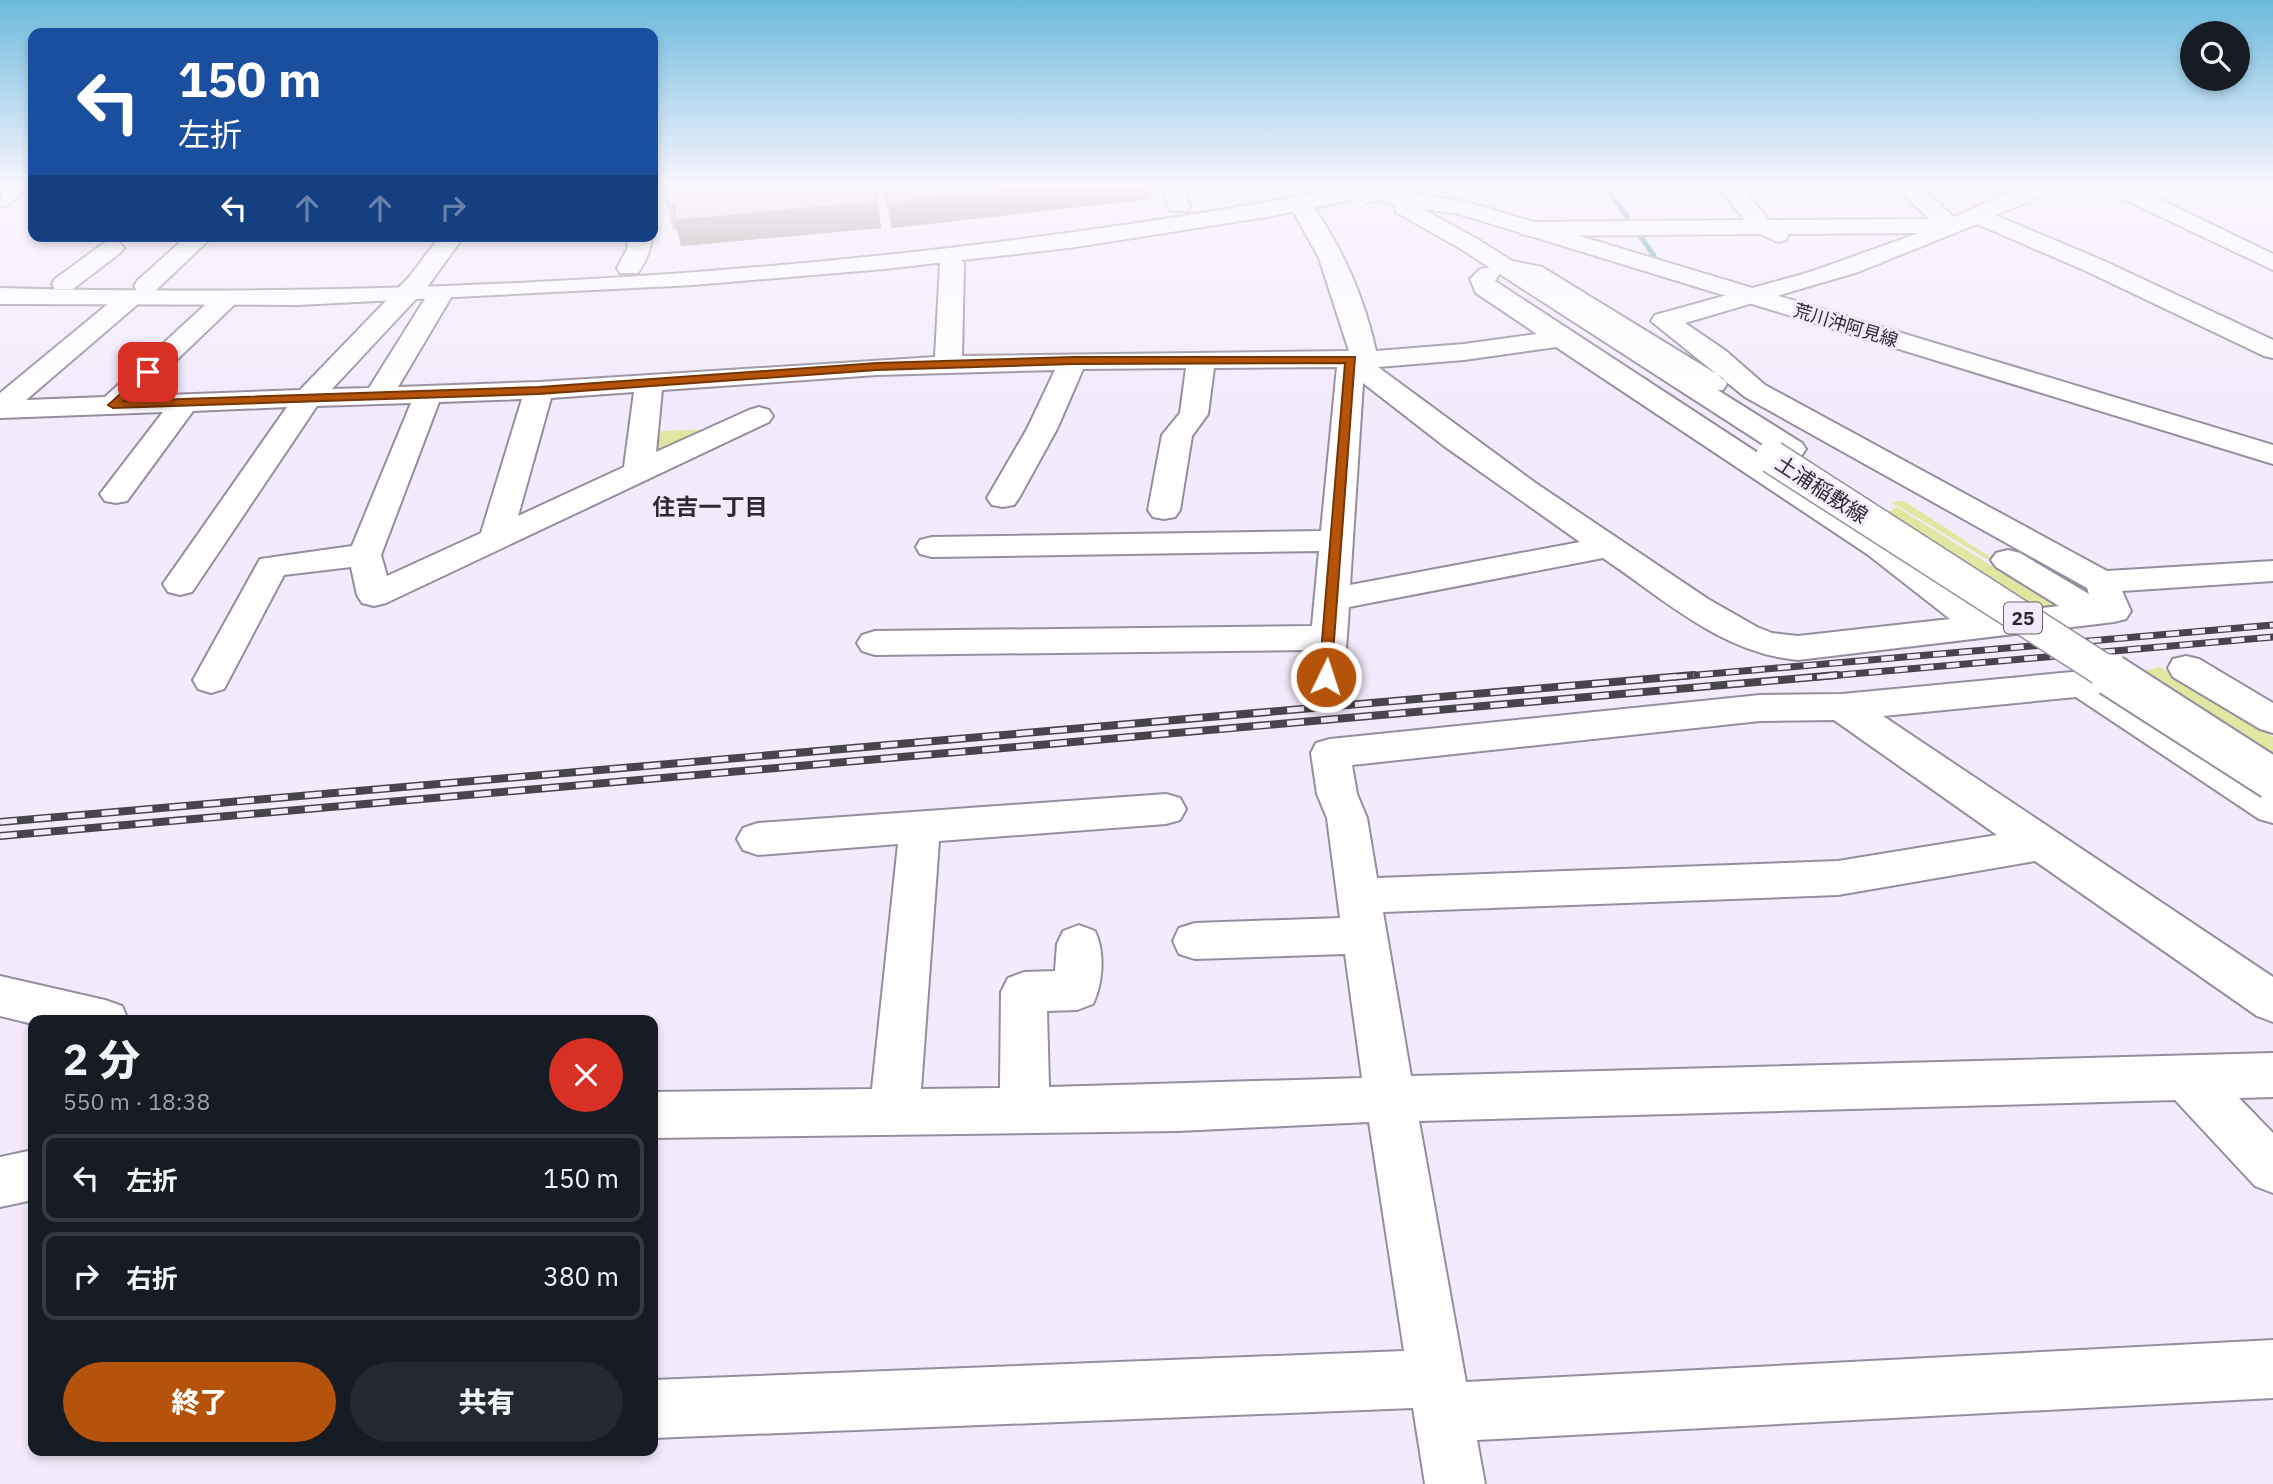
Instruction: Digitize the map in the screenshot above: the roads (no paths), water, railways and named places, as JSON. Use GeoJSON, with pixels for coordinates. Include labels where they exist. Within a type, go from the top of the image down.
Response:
{"type":"FeatureCollection","features":[{"type":"Feature","properties":{"kind":"street"},"geometry":{"type":"LineString","coordinates":[[64,284],[99,257]]}},
{"type":"Feature","properties":{"kind":"street"},"geometry":{"type":"LineString","coordinates":[[0,408],[177,257]]}},
{"type":"Feature","properties":{"kind":"street"},"geometry":{"type":"LineString","coordinates":[[378,396],[420,290],[439,257]]}},
{"type":"Feature","properties":{"kind":"street"},"geometry":{"type":"LineString","coordinates":[[629,268],[634,257]]}},
{"type":"Feature","properties":{"kind":"street"},"geometry":{"type":"LineString","coordinates":[[697,271],[786,257]]}},
{"type":"Feature","properties":{"kind":"street"},"geometry":{"type":"LineString","coordinates":[[0,281],[227,299],[420,290],[861,257]]}},
{"type":"Feature","properties":{"kind":"street"},"geometry":{"type":"LineString","coordinates":[[0,296],[420,290],[629,268],[819,276],[952,264],[995,257]]}},
{"type":"Feature","properties":{"kind":"street"},"geometry":{"type":"LineString","coordinates":[[1326,677],[1357,359],[1331,257]]}},
{"type":"Feature","properties":{"kind":"street","name":"土浦稲敷線"},"geometry":{"type":"LineString","coordinates":[[1471,257],[1772,423],[2273,754]]}},
{"type":"Feature","properties":{"kind":"street","name":"土浦稲敷線"},"geometry":{"type":"LineString","coordinates":[[1483,257],[1496,270]]}},
{"type":"Feature","properties":{"kind":"street","name":"荒川沖阿見線"},"geometry":{"type":"LineString","coordinates":[[1623,257],[2273,455]]}},
{"type":"Feature","properties":{"kind":"street"},"geometry":{"type":"LineString","coordinates":[[1817,257],[1838,270]]}},
{"type":"Feature","properties":{"kind":"street"},"geometry":{"type":"LineString","coordinates":[[1624,329],[1754,297],[1874,257]]}},
{"type":"Feature","properties":{"kind":"street"},"geometry":{"type":"LineString","coordinates":[[2075,257],[2273,350]]}},
{"type":"Feature","properties":{"kind":"street"},"geometry":{"type":"LineString","coordinates":[[948,365],[952,264]]}},
{"type":"Feature","properties":{"kind":"street"},"geometry":{"type":"LineString","coordinates":[[1985,627],[1909,573],[1879,547],[1485,288],[1482,279],[1496,270],[1532,272],[1772,423],[2099,598]]}},
{"type":"Feature","properties":{"kind":"street"},"geometry":{"type":"LineString","coordinates":[[180,584],[308,398],[420,290]]}},
{"type":"Feature","properties":{"kind":"street"},"geometry":{"type":"LineString","coordinates":[[113,405],[227,299]]}},
{"type":"Feature","properties":{"kind":"street"},"geometry":{"type":"LineString","coordinates":[[1664,321],[1716,356],[1772,423]]}},
{"type":"Feature","properties":{"kind":"street"},"geometry":{"type":"LineString","coordinates":[[0,408],[539,390],[948,365],[1073,361],[1357,359],[1464,352],[1562,338]]}},
{"type":"Feature","properties":{"kind":"street"},"geometry":{"type":"LineString","coordinates":[[1357,359],[1422,419],[1607,547],[1699,607],[1764,643],[1798,648],[1985,627],[2099,598],[2273,571]]}},
{"type":"Feature","properties":{"kind":"street"},"geometry":{"type":"LineString","coordinates":[[1003,498],[1042,429],[1073,361]]}},
{"type":"Feature","properties":{"kind":"street"},"geometry":{"type":"LineString","coordinates":[[1164,510],[1177,435],[1194,414],[1201,361]]}},
{"type":"Feature","properties":{"kind":"street"},"geometry":{"type":"LineString","coordinates":[[639,472],[649,383]]}},
{"type":"Feature","properties":{"kind":"street"},"geometry":{"type":"LineString","coordinates":[[495,539],[539,390]]}},
{"type":"Feature","properties":{"kind":"street"},"geometry":{"type":"LineString","coordinates":[[428,395],[365,555],[374,596],[759,416]]}},
{"type":"Feature","properties":{"kind":"street"},"geometry":{"type":"LineString","coordinates":[[116,494],[185,402]]}},
{"type":"Feature","properties":{"kind":"street","name":"土浦稲敷線"},"geometry":{"type":"LineString","coordinates":[[1772,423],[2273,779]]}},
{"type":"Feature","properties":{"kind":"street"},"geometry":{"type":"LineString","coordinates":[[932,547],[1338,541]]}},
{"type":"Feature","properties":{"kind":"street"},"geometry":{"type":"LineString","coordinates":[[1333,599],[1607,547]]}},
{"type":"Feature","properties":{"kind":"street"},"geometry":{"type":"LineString","coordinates":[[211,680],[272,566],[365,555]]}},
{"type":"Feature","properties":{"kind":"street"},"geometry":{"type":"LineString","coordinates":[[875,643],[1329,638]]}},
{"type":"Feature","properties":{"kind":"street"},"geometry":{"type":"LineString","coordinates":[[2186,668],[2273,720]]}},
{"type":"Feature","properties":{"kind":"street"},"geometry":{"type":"LineString","coordinates":[[1455,1484],[1390,1099],[1347,818],[1337,794],[1330,753],[1760,708],[1842,707],[2083,684],[2273,808]]}},
{"type":"Feature","properties":{"kind":"street"},"geometry":{"type":"LineString","coordinates":[[1842,707],[2273,1002]]}},
{"type":"Feature","properties":{"kind":"street"},"geometry":{"type":"LineString","coordinates":[[758,839],[1166,809]]}},
{"type":"Feature","properties":{"kind":"street"},"geometry":{"type":"LineString","coordinates":[[894,1112],[920,827]]}},
{"type":"Feature","properties":{"kind":"street"},"geometry":{"type":"LineString","coordinates":[[1195,941],[1362,915],[1838,878],[2043,843]]}},
{"type":"Feature","properties":{"kind":"street"},"geometry":{"type":"LineString","coordinates":[[1025,1110],[1024,992],[1077,989],[1079,944]]}},
{"type":"Feature","properties":{"kind":"street"},"geometry":{"type":"LineString","coordinates":[[0,996],[83,1015]]}},
{"type":"Feature","properties":{"kind":"street"},"geometry":{"type":"LineString","coordinates":[[658,1115],[1178,1108],[1390,1099],[2273,1075]]}},
{"type":"Feature","properties":{"kind":"street"},"geometry":{"type":"LineString","coordinates":[[2187,1078],[2273,1170]]}},
{"type":"Feature","properties":{"kind":"street"},"geometry":{"type":"LineString","coordinates":[[0,1182],[28,1176]]}},
{"type":"Feature","properties":{"kind":"street"},"geometry":{"type":"LineString","coordinates":[[658,1409],[1442,1395],[2273,1369]]}},
{"type":"Feature","properties":{"kind":"railway"},"geometry":{"type":"LineString","coordinates":[[1674,677],[2273,625]]}},
{"type":"Feature","properties":{"kind":"railway"},"geometry":{"type":"LineString","coordinates":[[1817,677],[2273,637]]}},
{"type":"Feature","properties":{"kind":"railway"},"geometry":{"type":"LineString","coordinates":[[0,822],[1694,675]]}},
{"type":"Feature","properties":{"kind":"railway"},"geometry":{"type":"LineString","coordinates":[[0,836],[1837,675]]}},
{"type":"Feature","properties":{"kind":"district","name":"住吉一丁目"},"geometry":{"type":"Point","coordinates":[710,506]}}]}
